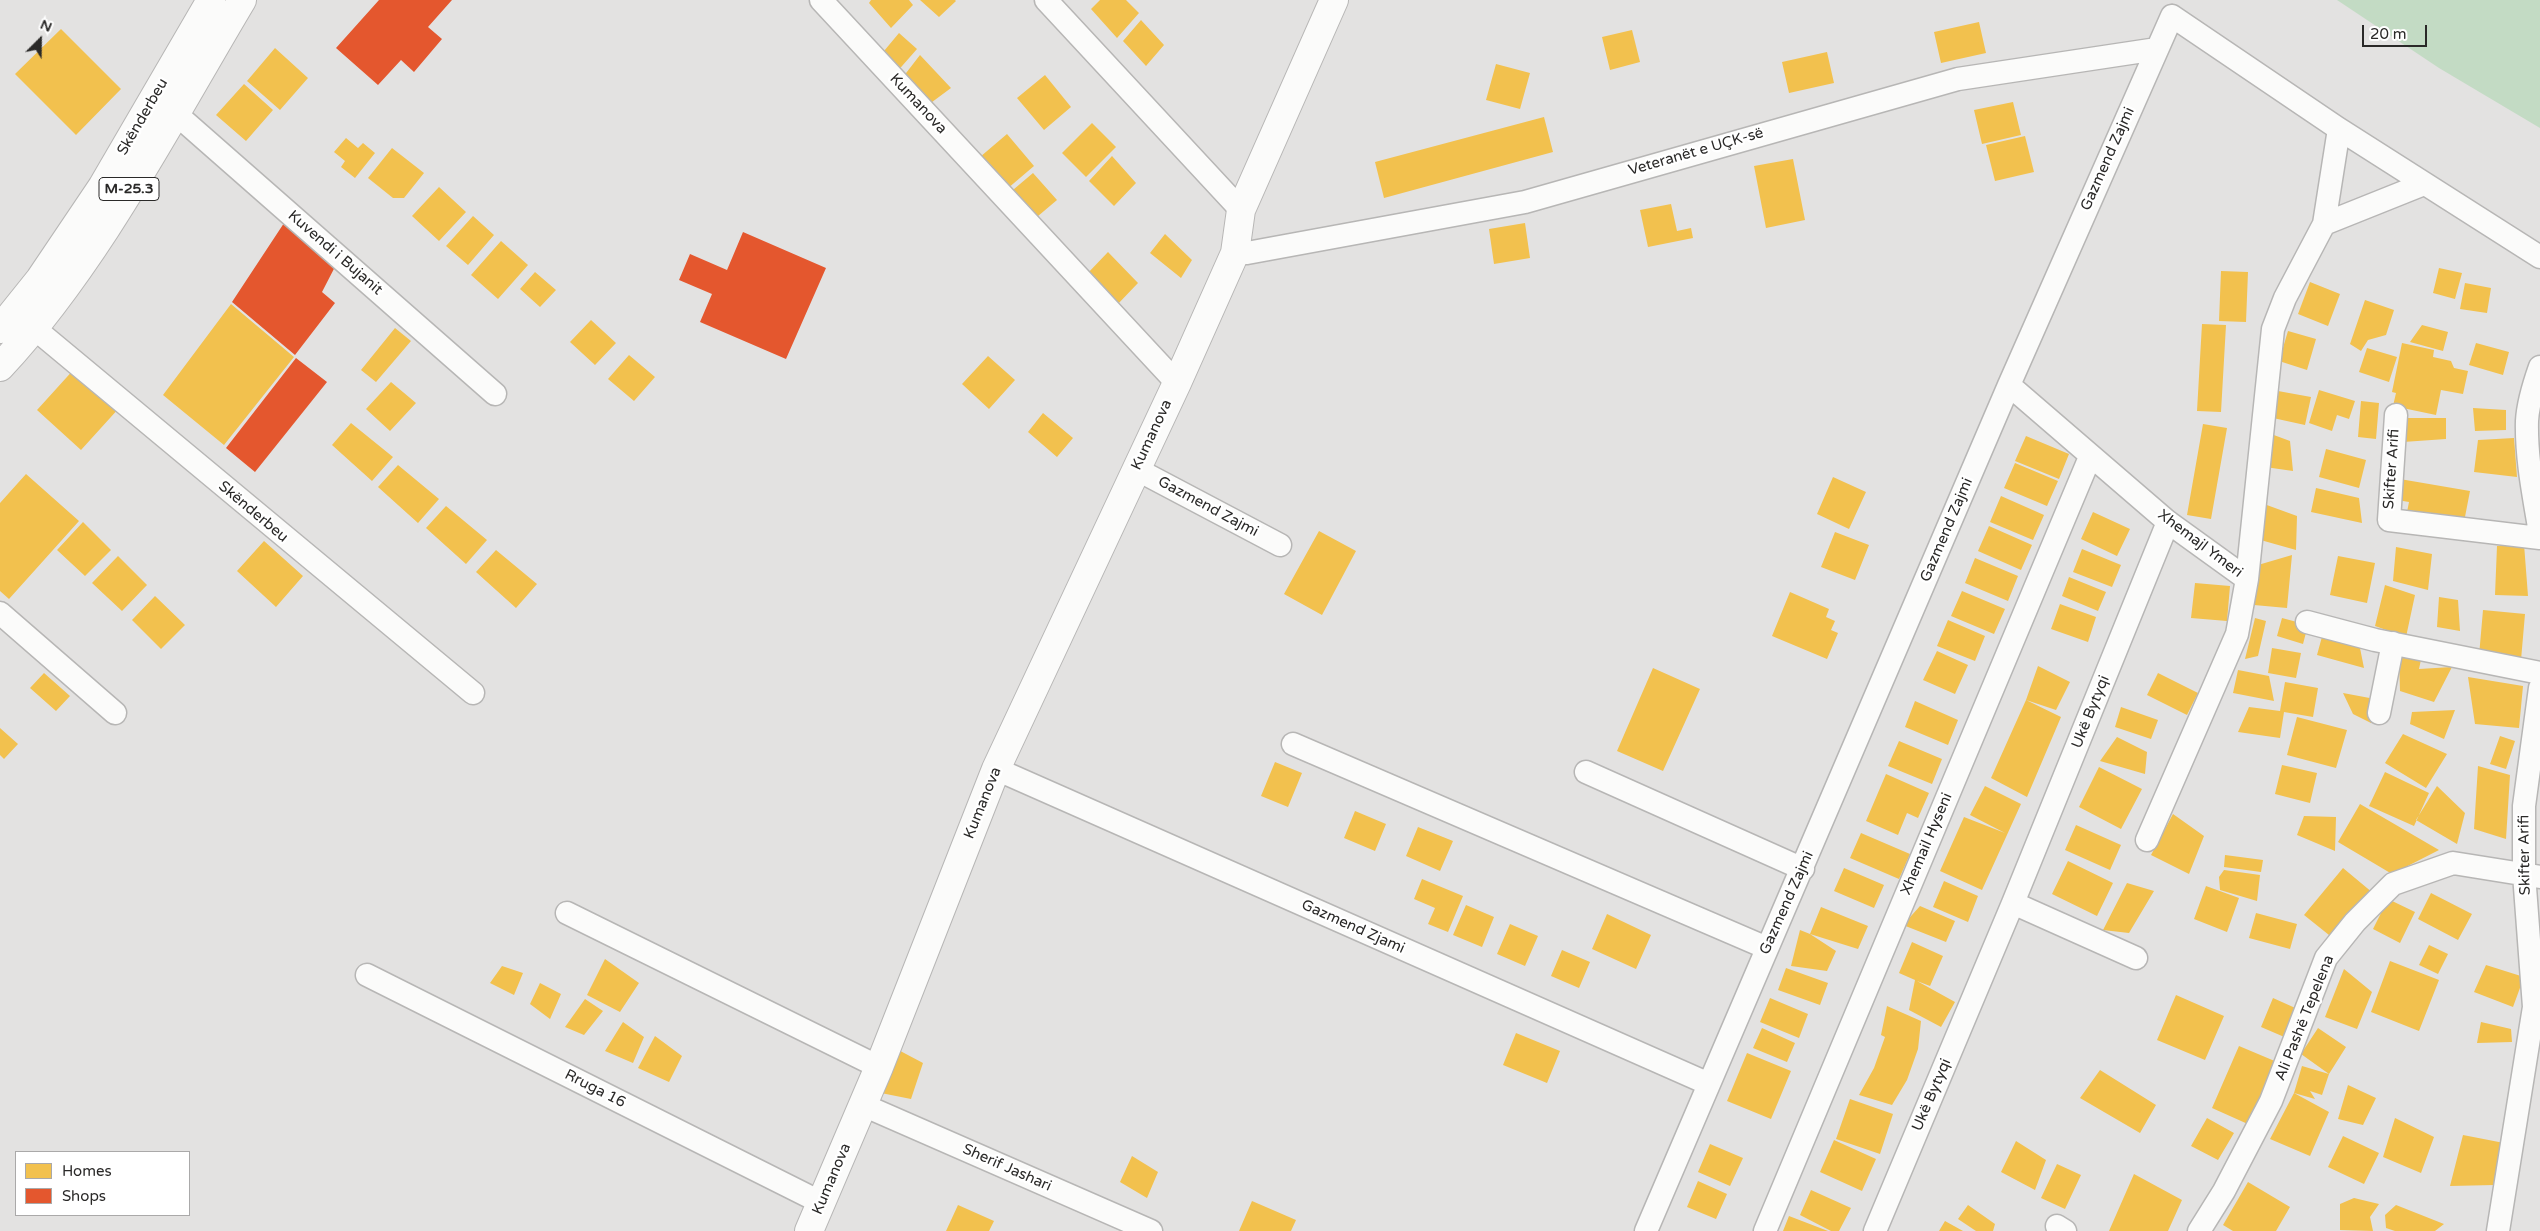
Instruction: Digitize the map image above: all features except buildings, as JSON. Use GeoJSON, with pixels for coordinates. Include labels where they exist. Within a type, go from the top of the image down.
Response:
{"type":"FeatureCollection","features":[{"type":"Feature","properties":{"kind":"main road","name":"Skënderbeu"},"geometry":{"type":"LineString","coordinates":[[0,328],[40,279],[102,187],[211,0]]}},
{"type":"Feature","properties":{"kind":"main road","name":"Skënderbeu"},"geometry":{"type":"LineString","coordinates":[[0,367],[62,294],[175,113],[242,0]]}},
{"type":"Feature","properties":{"kind":"main road","name":"Kumanova"},"geometry":{"type":"LineString","coordinates":[[809,1231],[864,1105],[996,769],[1177,383],[1235,253],[1241,210],[1334,0]]}},
{"type":"Feature","properties":{"kind":"street","name":"Kumanova"},"geometry":{"type":"LineString","coordinates":[[822,0],[1177,383]]}},
{"type":"Feature","properties":{"kind":"street"},"geometry":{"type":"LineString","coordinates":[[1046,0],[1241,210]]}},
{"type":"Feature","properties":{"kind":"street","name":"Gazmend Zajmi"},"geometry":{"type":"LineString","coordinates":[[1646,1231],[1767,948],[1803,869],[2009,385],[2157,49],[2169,8],[2339,129],[2540,257]]}},
{"type":"Feature","properties":{"kind":"street","name":"Veteranët e UÇK-së"},"geometry":{"type":"LineString","coordinates":[[1235,253],[1247,253],[1525,202],[1958,79],[2157,49]]}},
{"type":"Feature","properties":{"kind":"street","name":"Kuvendi i Bujanit"},"geometry":{"type":"LineString","coordinates":[[175,113],[495,394]]}},
{"type":"Feature","properties":{"kind":"street"},"geometry":{"type":"LineString","coordinates":[[2247,579],[2273,329],[2285,298],[2324,224],[2339,129]]}},
{"type":"Feature","properties":{"kind":"street"},"geometry":{"type":"LineString","coordinates":[[2324,224],[2424,184]]}},
{"type":"Feature","properties":{"kind":"street","name":"Skënderbeu"},"geometry":{"type":"LineString","coordinates":[[34,328],[473,693]]}},
{"type":"Feature","properties":{"kind":"street"},"geometry":{"type":"LineString","coordinates":[[2540,367],[2527,420],[2536,481],[2540,533]]}},
{"type":"Feature","properties":{"kind":"street","name":"Xhemajl Ymeri"},"geometry":{"type":"LineString","coordinates":[[2009,385],[2090,457],[2168,522],[2247,579],[2237,634],[2147,840]]}},
{"type":"Feature","properties":{"kind":"street","name":"Skifter Arifi"},"geometry":{"type":"LineString","coordinates":[[2396,415],[2389,520],[2540,538]]}},
{"type":"Feature","properties":{"kind":"street","name":"Xhemail Hyseni"},"geometry":{"type":"LineString","coordinates":[[1765,1231],[2090,457]]}},
{"type":"Feature","properties":{"kind":"street","name":"Gazmend Zajmi"},"geometry":{"type":"LineString","coordinates":[[1136,469],[1280,545]]}},
{"type":"Feature","properties":{"kind":"street","name":"Ukë Bytyqi"},"geometry":{"type":"LineString","coordinates":[[1875,1231],[2013,903],[2168,522]]}},
{"type":"Feature","properties":{"kind":"street"},"geometry":{"type":"LineString","coordinates":[[0,613],[115,713]]}},
{"type":"Feature","properties":{"kind":"street"},"geometry":{"type":"LineString","coordinates":[[2307,622],[2393,643],[2540,673]]}},
{"type":"Feature","properties":{"kind":"street"},"geometry":{"type":"LineString","coordinates":[[2379,713],[2393,643]]}},
{"type":"Feature","properties":{"kind":"street","name":"Skifter Arifi"},"geometry":{"type":"LineString","coordinates":[[2498,1231],[2534,1007],[2532,875],[2524,806],[2540,688]]}},
{"type":"Feature","properties":{"kind":"street"},"geometry":{"type":"LineString","coordinates":[[1293,744],[1767,948]]}},
{"type":"Feature","properties":{"kind":"street","name":"Gazmend Zjami"},"geometry":{"type":"LineString","coordinates":[[996,769],[1709,1084]]}},
{"type":"Feature","properties":{"kind":"street"},"geometry":{"type":"LineString","coordinates":[[1586,772],[1803,869]]}},
{"type":"Feature","properties":{"kind":"street","name":"Ali Pashë Tepelena"},"geometry":{"type":"LineString","coordinates":[[2199,1231],[2224,1191],[2271,1101],[2326,958],[2355,922],[2394,884],[2453,863],[2532,875]]}},
{"type":"Feature","properties":{"kind":"street"},"geometry":{"type":"LineString","coordinates":[[2013,903],[2136,958]]}},
{"type":"Feature","properties":{"kind":"street"},"geometry":{"type":"LineString","coordinates":[[567,913],[879,1067]]}},
{"type":"Feature","properties":{"kind":"street","name":"Rruga 16"},"geometry":{"type":"LineString","coordinates":[[367,975],[822,1203]]}},
{"type":"Feature","properties":{"kind":"street","name":"Sherif Jashari"},"geometry":{"type":"LineString","coordinates":[[864,1105],[1151,1231]]}},
{"type":"Feature","properties":{"kind":"green space"},"geometry":{"type":"Polygon","coordinates":[[[2337,0],[2540,0],[2540,128],[2439,68],[2337,0]]]}}]}
